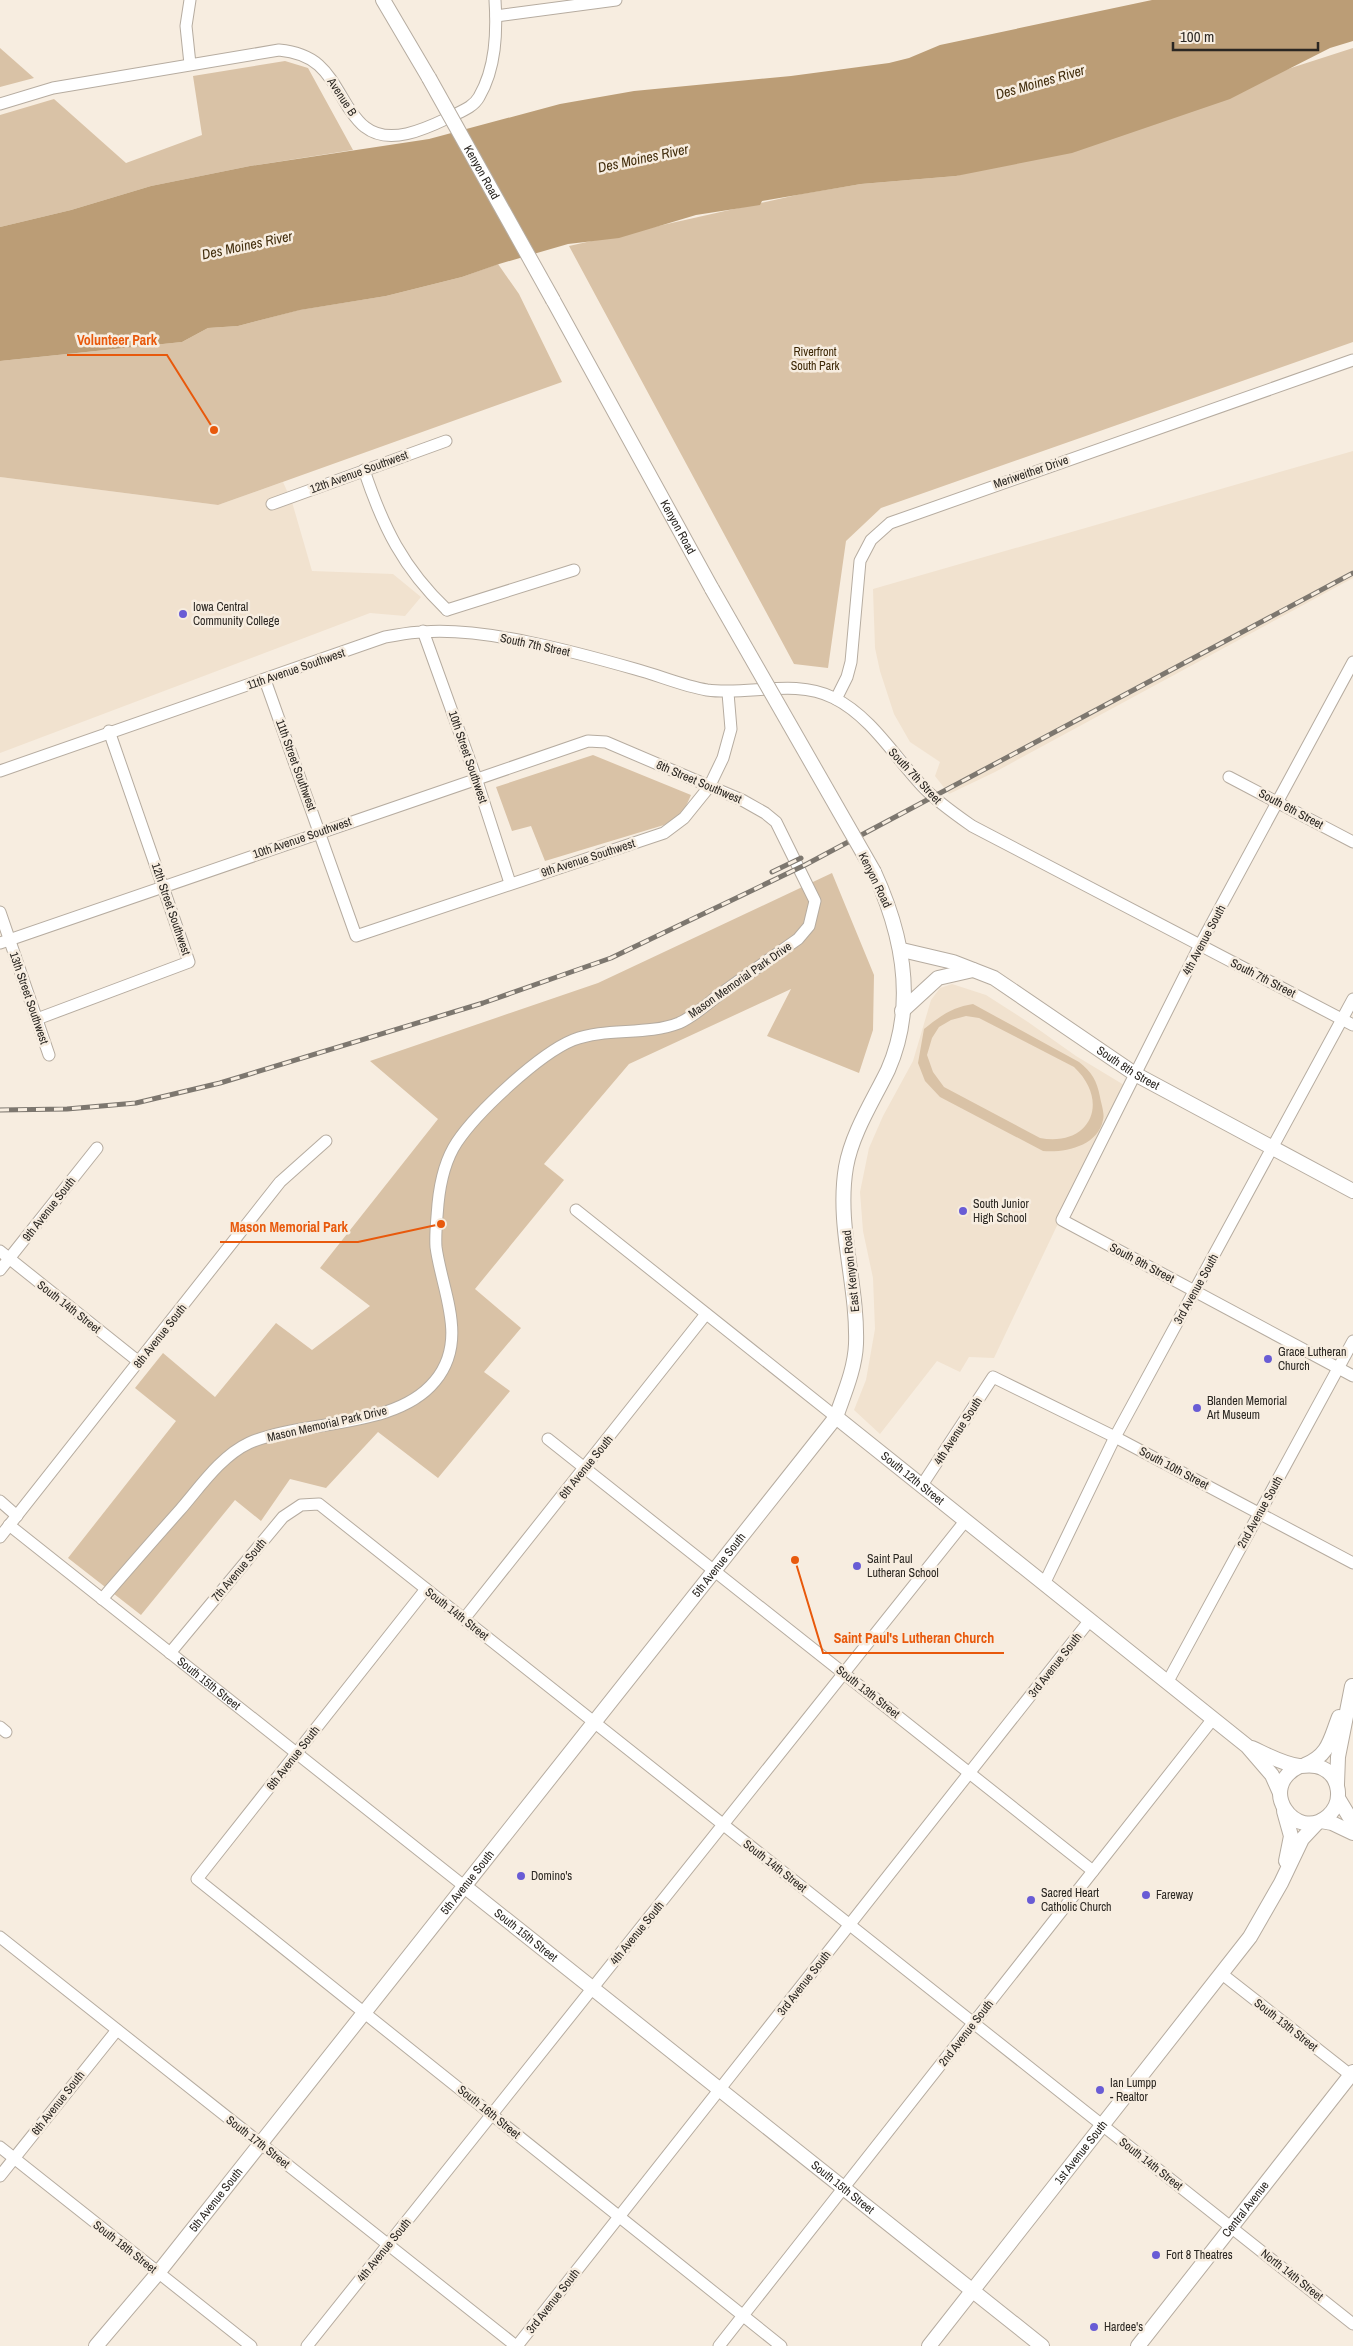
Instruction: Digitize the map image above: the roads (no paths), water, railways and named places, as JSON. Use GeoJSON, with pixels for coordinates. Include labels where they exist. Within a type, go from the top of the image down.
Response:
{"type":"FeatureCollection","features":[{"type":"Feature","properties":{"kind":"main road","name":"Kenyon Road"},"geometry":{"type":"LineString","coordinates":[[383,0],[429,78],[712,589],[874,872],[888,902],[902,950],[901,1027],[887,1070]]}},
{"type":"Feature","properties":{"kind":"main road","name":"South 8th Street"},"geometry":{"type":"LineString","coordinates":[[902,950],[953,962],[994,978],[1135,1074],[1353,1192]]}},
{"type":"Feature","properties":{"kind":"main road"},"geometry":{"type":"LineString","coordinates":[[902,1011],[938,978],[956,972],[973,970]]}},
{"type":"Feature","properties":{"kind":"main road","name":"East Kenyon Road"},"geometry":{"type":"LineString","coordinates":[[836,1417],[849,1378],[856,1347],[855,1299],[847,1254],[846,1167],[864,1117],[887,1070]]}},
{"type":"Feature","properties":{"kind":"main road","name":"South 12th Street"},"geometry":{"type":"LineString","coordinates":[[836,1417],[1045,1582],[1212,1720],[1247,1746],[1272,1775],[1280,1794]]}},
{"type":"Feature","properties":{"kind":"main road","name":"5th Avenue South"},"geometry":{"type":"LineString","coordinates":[[96,2346],[158,2273],[836,1417]]}},
{"type":"Feature","properties":{"kind":"main road"},"geometry":{"type":"LineString","coordinates":[[1353,1685],[1325,1752],[1317,1760],[1288,1774],[1280,1794],[1283,1808],[1299,1822],[1332,1823],[1353,1833]]}},
{"type":"Feature","properties":{"kind":"main road"},"geometry":{"type":"LineString","coordinates":[[1353,1685],[1338,1757],[1336,1784],[1338,1798],[1353,1823]]}},
{"type":"Feature","properties":{"kind":"main road","name":"South 12th Street"},"geometry":{"type":"LineString","coordinates":[[1247,1746],[1282,1761],[1303,1766]]}},
{"type":"Feature","properties":{"kind":"main road"},"geometry":{"type":"LineString","coordinates":[[1303,1766],[1313,1765],[1327,1771],[1336,1784]]}},
{"type":"Feature","properties":{"kind":"main road"},"geometry":{"type":"LineString","coordinates":[[1319,1822],[1332,1812],[1338,1798]]}},
{"type":"Feature","properties":{"kind":"main road","name":"1st Avenue South"},"geometry":{"type":"LineString","coordinates":[[1281,1883],[1291,1836],[1283,1808]]}},
{"type":"Feature","properties":{"kind":"main road","name":"1st Avenue South"},"geometry":{"type":"LineString","coordinates":[[929,2346],[1104,2126],[1250,1937],[1281,1883],[1302,1839],[1319,1822]]}},
{"type":"Feature","properties":{"kind":"main road","name":"South 15th Street"},"geometry":{"type":"LineString","coordinates":[[464,1886],[1042,2346]]}},
{"type":"Feature","properties":{"kind":"main road","name":"Central Avenue"},"geometry":{"type":"LineString","coordinates":[[1138,2346],[1352,2075]]}},
{"type":"Feature","properties":{"kind":"street"},"geometry":{"type":"LineString","coordinates":[[190,0],[186,26],[190,64]]}},
{"type":"Feature","properties":{"kind":"street","name":"Avenue B"},"geometry":{"type":"LineString","coordinates":[[0,104],[53,88],[279,50],[303,54],[324,68],[355,118],[366,128],[377,133],[404,134],[425,129],[470,107],[479,98],[494,48],[497,30],[495,0]]}},
{"type":"Feature","properties":{"kind":"street"},"geometry":{"type":"LineString","coordinates":[[496,16],[616,0]]}},
{"type":"Feature","properties":{"kind":"street","name":"Meriweither Drive"},"geometry":{"type":"LineString","coordinates":[[836,699],[847,677],[851,662],[860,561],[872,540],[890,523],[1353,360]]}},
{"type":"Feature","properties":{"kind":"street","name":"12th Avenue Southwest"},"geometry":{"type":"LineString","coordinates":[[272,504],[446,441]]}},
{"type":"Feature","properties":{"kind":"street"},"geometry":{"type":"LineString","coordinates":[[364,470],[378,513],[402,557],[424,588],[447,610],[450,632]]}},
{"type":"Feature","properties":{"kind":"street"},"geometry":{"type":"LineString","coordinates":[[447,610],[574,570]]}},
{"type":"Feature","properties":{"kind":"street","name":"11th Avenue Southwest"},"geometry":{"type":"LineString","coordinates":[[0,771],[109,731],[265,680],[385,637],[423,632],[450,632]]}},
{"type":"Feature","properties":{"kind":"street","name":"10th Street Southwest"},"geometry":{"type":"LineString","coordinates":[[423,632],[476,778],[510,883]]}},
{"type":"Feature","properties":{"kind":"street","name":"South 7th Street"},"geometry":{"type":"LineString","coordinates":[[450,632],[542,646],[635,669],[704,690],[728,693],[801,688],[821,692],[836,699],[855,712],[925,789],[945,808],[972,826],[1353,1025]]}},
{"type":"Feature","properties":{"kind":"street","name":"4th Avenue South"},"geometry":{"type":"LineString","coordinates":[[1062,1220],[1200,945],[1353,662]]}},
{"type":"Feature","properties":{"kind":"street","name":"11th Street Southwest"},"geometry":{"type":"LineString","coordinates":[[265,680],[321,832],[356,936]]}},
{"type":"Feature","properties":{"kind":"street","name":"9th Avenue Southwest"},"geometry":{"type":"LineString","coordinates":[[356,936],[664,833],[684,818],[710,787],[723,758],[731,729],[728,693]]}},
{"type":"Feature","properties":{"kind":"street","name":"12th Street Southwest"},"geometry":{"type":"LineString","coordinates":[[36,1019],[189,962],[109,731]]}},
{"type":"Feature","properties":{"kind":"street","name":"10th Avenue Southwest"},"geometry":{"type":"LineString","coordinates":[[5,941],[476,778],[588,741],[606,742]]}},
{"type":"Feature","properties":{"kind":"street","name":"8th Street Southwest"},"geometry":{"type":"LineString","coordinates":[[606,742],[742,800],[765,813],[776,822],[814,901],[809,926],[798,939]]}},
{"type":"Feature","properties":{"kind":"street","name":"South 6th Street"},"geometry":{"type":"LineString","coordinates":[[1229,777],[1353,842]]}},
{"type":"Feature","properties":{"kind":"street","name":"13th Street Southwest"},"geometry":{"type":"LineString","coordinates":[[0,912],[5,941],[49,1055]]}},
{"type":"Feature","properties":{"kind":"street","name":"Mason Memorial Park Drive"},"geometry":{"type":"LineString","coordinates":[[102,1599],[227,1458],[249,1444],[286,1432],[347,1422],[387,1412],[416,1396],[434,1382],[446,1364],[452,1338],[452,1316],[436,1246],[440,1189],[447,1161],[457,1142],[491,1105],[547,1055],[574,1040],[637,1032],[680,1023],[798,939]]}},
{"type":"Feature","properties":{"kind":"street","name":"3rd Avenue South"},"geometry":{"type":"LineString","coordinates":[[1045,1582],[1115,1437],[1353,999]]}},
{"type":"Feature","properties":{"kind":"street","name":"8th Avenue South"},"geometry":{"type":"LineString","coordinates":[[0,1537],[280,1182],[326,1141]]}},
{"type":"Feature","properties":{"kind":"street","name":"9th Avenue South"},"geometry":{"type":"LineString","coordinates":[[0,1270],[97,1148]]}},
{"type":"Feature","properties":{"kind":"street","name":"South 12th Street"},"geometry":{"type":"LineString","coordinates":[[576,1210],[836,1417]]}},
{"type":"Feature","properties":{"kind":"street","name":"South 9th Street"},"geometry":{"type":"LineString","coordinates":[[1062,1220],[1353,1376]]}},
{"type":"Feature","properties":{"kind":"street","name":"South 14th Street"},"geometry":{"type":"LineString","coordinates":[[0,1251],[8,1260],[139,1362]]}},
{"type":"Feature","properties":{"kind":"street","name":"6th Avenue South"},"geometry":{"type":"LineString","coordinates":[[464,1619],[706,1314]]}},
{"type":"Feature","properties":{"kind":"street","name":"2nd Avenue South"},"geometry":{"type":"LineString","coordinates":[[1167,1683],[1353,1341]]}},
{"type":"Feature","properties":{"kind":"street","name":"4th Avenue South"},"geometry":{"type":"LineString","coordinates":[[922,1485],[993,1377]]}},
{"type":"Feature","properties":{"kind":"street","name":"South 10th Street"},"geometry":{"type":"LineString","coordinates":[[993,1377],[1115,1437],[1353,1563]]}},
{"type":"Feature","properties":{"kind":"street","name":"South 13th Street"},"geometry":{"type":"LineString","coordinates":[[548,1439],[1093,1871]]}},
{"type":"Feature","properties":{"kind":"street"},"geometry":{"type":"LineString","coordinates":[[0,1501],[17,1516]]}},
{"type":"Feature","properties":{"kind":"street","name":"South 14th Street"},"geometry":{"type":"LineString","coordinates":[[319,1504],[1231,2227]]}},
{"type":"Feature","properties":{"kind":"street","name":"7th Avenue South"},"geometry":{"type":"LineString","coordinates":[[170,1653],[283,1517],[300,1505],[319,1504]]}},
{"type":"Feature","properties":{"kind":"street","name":"4th Avenue South"},"geometry":{"type":"LineString","coordinates":[[307,2346],[966,1520]]}},
{"type":"Feature","properties":{"kind":"street","name":"South 15th Street"},"geometry":{"type":"LineString","coordinates":[[9,1525],[464,1886]]}},
{"type":"Feature","properties":{"kind":"street","name":"6th Avenue South"},"geometry":{"type":"LineString","coordinates":[[197,1879],[426,1589]]}},
{"type":"Feature","properties":{"kind":"street","name":"3rd Avenue South"},"geometry":{"type":"LineString","coordinates":[[517,2346],[1090,1620]]}},
{"type":"Feature","properties":{"kind":"street","name":"2nd Avenue South"},"geometry":{"type":"LineString","coordinates":[[719,2346],[1212,1720]]}},
{"type":"Feature","properties":{"kind":"street","name":"South 16th Street"},"geometry":{"type":"LineString","coordinates":[[197,1879],[781,2346]]}},
{"type":"Feature","properties":{"kind":"street","name":"South 17th Street"},"geometry":{"type":"LineString","coordinates":[[0,1937],[517,2346]]}},
{"type":"Feature","properties":{"kind":"street","name":"South 13th Street"},"geometry":{"type":"LineString","coordinates":[[1222,1974],[1352,2075]]}},
{"type":"Feature","properties":{"kind":"street","name":"6th Avenue South"},"geometry":{"type":"LineString","coordinates":[[0,2176],[116,2030]]}},
{"type":"Feature","properties":{"kind":"street","name":"South 18th Street"},"geometry":{"type":"LineString","coordinates":[[0,2147],[251,2346]]}},
{"type":"Feature","properties":{"kind":"street","name":"North 14th Street"},"geometry":{"type":"LineString","coordinates":[[1231,2227],[1353,2324]]}},
{"type":"Feature","properties":{"kind":"water","name":"Des Moines River"},"geometry":{"type":"Polygon","coordinates":[[[1152,0],[1353,0],[1353,41],[1330,48],[1230,99],[1072,153],[956,176],[861,184],[762,201],[760,205],[696,215],[619,238],[568,244],[462,277],[386,296],[300,310],[238,326],[208,328],[182,342],[0,361],[0,227],[71,210],[151,186],[250,166],[429,139],[560,104],[634,91],[791,76],[889,63],[909,58],[940,45],[1152,0]]]}},
{"type":"Feature","properties":{"kind":"railway"},"geometry":{"type":"LineString","coordinates":[[0,1110],[67,1109],[136,1103],[220,1083],[483,1003],[611,958],[805,865],[1353,573]]}},
{"type":"Feature","properties":{"kind":"railway"},"geometry":{"type":"LineString","coordinates":[[772,872],[801,858]]}},
{"type":"Feature","properties":{"kind":"place","name":"Volunteer Park"},"geometry":{"type":"Point","coordinates":[214,430]}},
{"type":"Feature","properties":{"kind":"place","name":"Iowa Central Community College"},"geometry":{"type":"Point","coordinates":[183,614]}},
{"type":"Feature","properties":{"kind":"place","name":"South Junior High School"},"geometry":{"type":"Point","coordinates":[963,1211]}},
{"type":"Feature","properties":{"kind":"place","name":"Mason Memorial Park"},"geometry":{"type":"Point","coordinates":[441,1224]}},
{"type":"Feature","properties":{"kind":"place","name":"Grace Lutheran Church"},"geometry":{"type":"Point","coordinates":[1268,1359]}},
{"type":"Feature","properties":{"kind":"place","name":"Blanden Memorial Art Museum"},"geometry":{"type":"Point","coordinates":[1197,1408]}},
{"type":"Feature","properties":{"kind":"place","name":"Saint Paul's Lutheran Church"},"geometry":{"type":"Point","coordinates":[795,1560]}},
{"type":"Feature","properties":{"kind":"place","name":"Saint Paul Lutheran School"},"geometry":{"type":"Point","coordinates":[857,1566]}},
{"type":"Feature","properties":{"kind":"place","name":"Domino's"},"geometry":{"type":"Point","coordinates":[521,1876]}},
{"type":"Feature","properties":{"kind":"place","name":"Fareway"},"geometry":{"type":"Point","coordinates":[1146,1895]}},
{"type":"Feature","properties":{"kind":"place","name":"Sacred Heart Catholic Church"},"geometry":{"type":"Point","coordinates":[1031,1900]}},
{"type":"Feature","properties":{"kind":"place","name":"Ian Lumpp - Realtor"},"geometry":{"type":"Point","coordinates":[1100,2090]}},
{"type":"Feature","properties":{"kind":"place","name":"Fort 8 Theatres"},"geometry":{"type":"Point","coordinates":[1156,2255]}},
{"type":"Feature","properties":{"kind":"place","name":"Hardee's"},"geometry":{"type":"Point","coordinates":[1094,2327]}},
{"type":"Feature","properties":{"kind":"park label","name":"Riverfront South Park"},"geometry":{"type":"Point","coordinates":[815,359]}}]}
